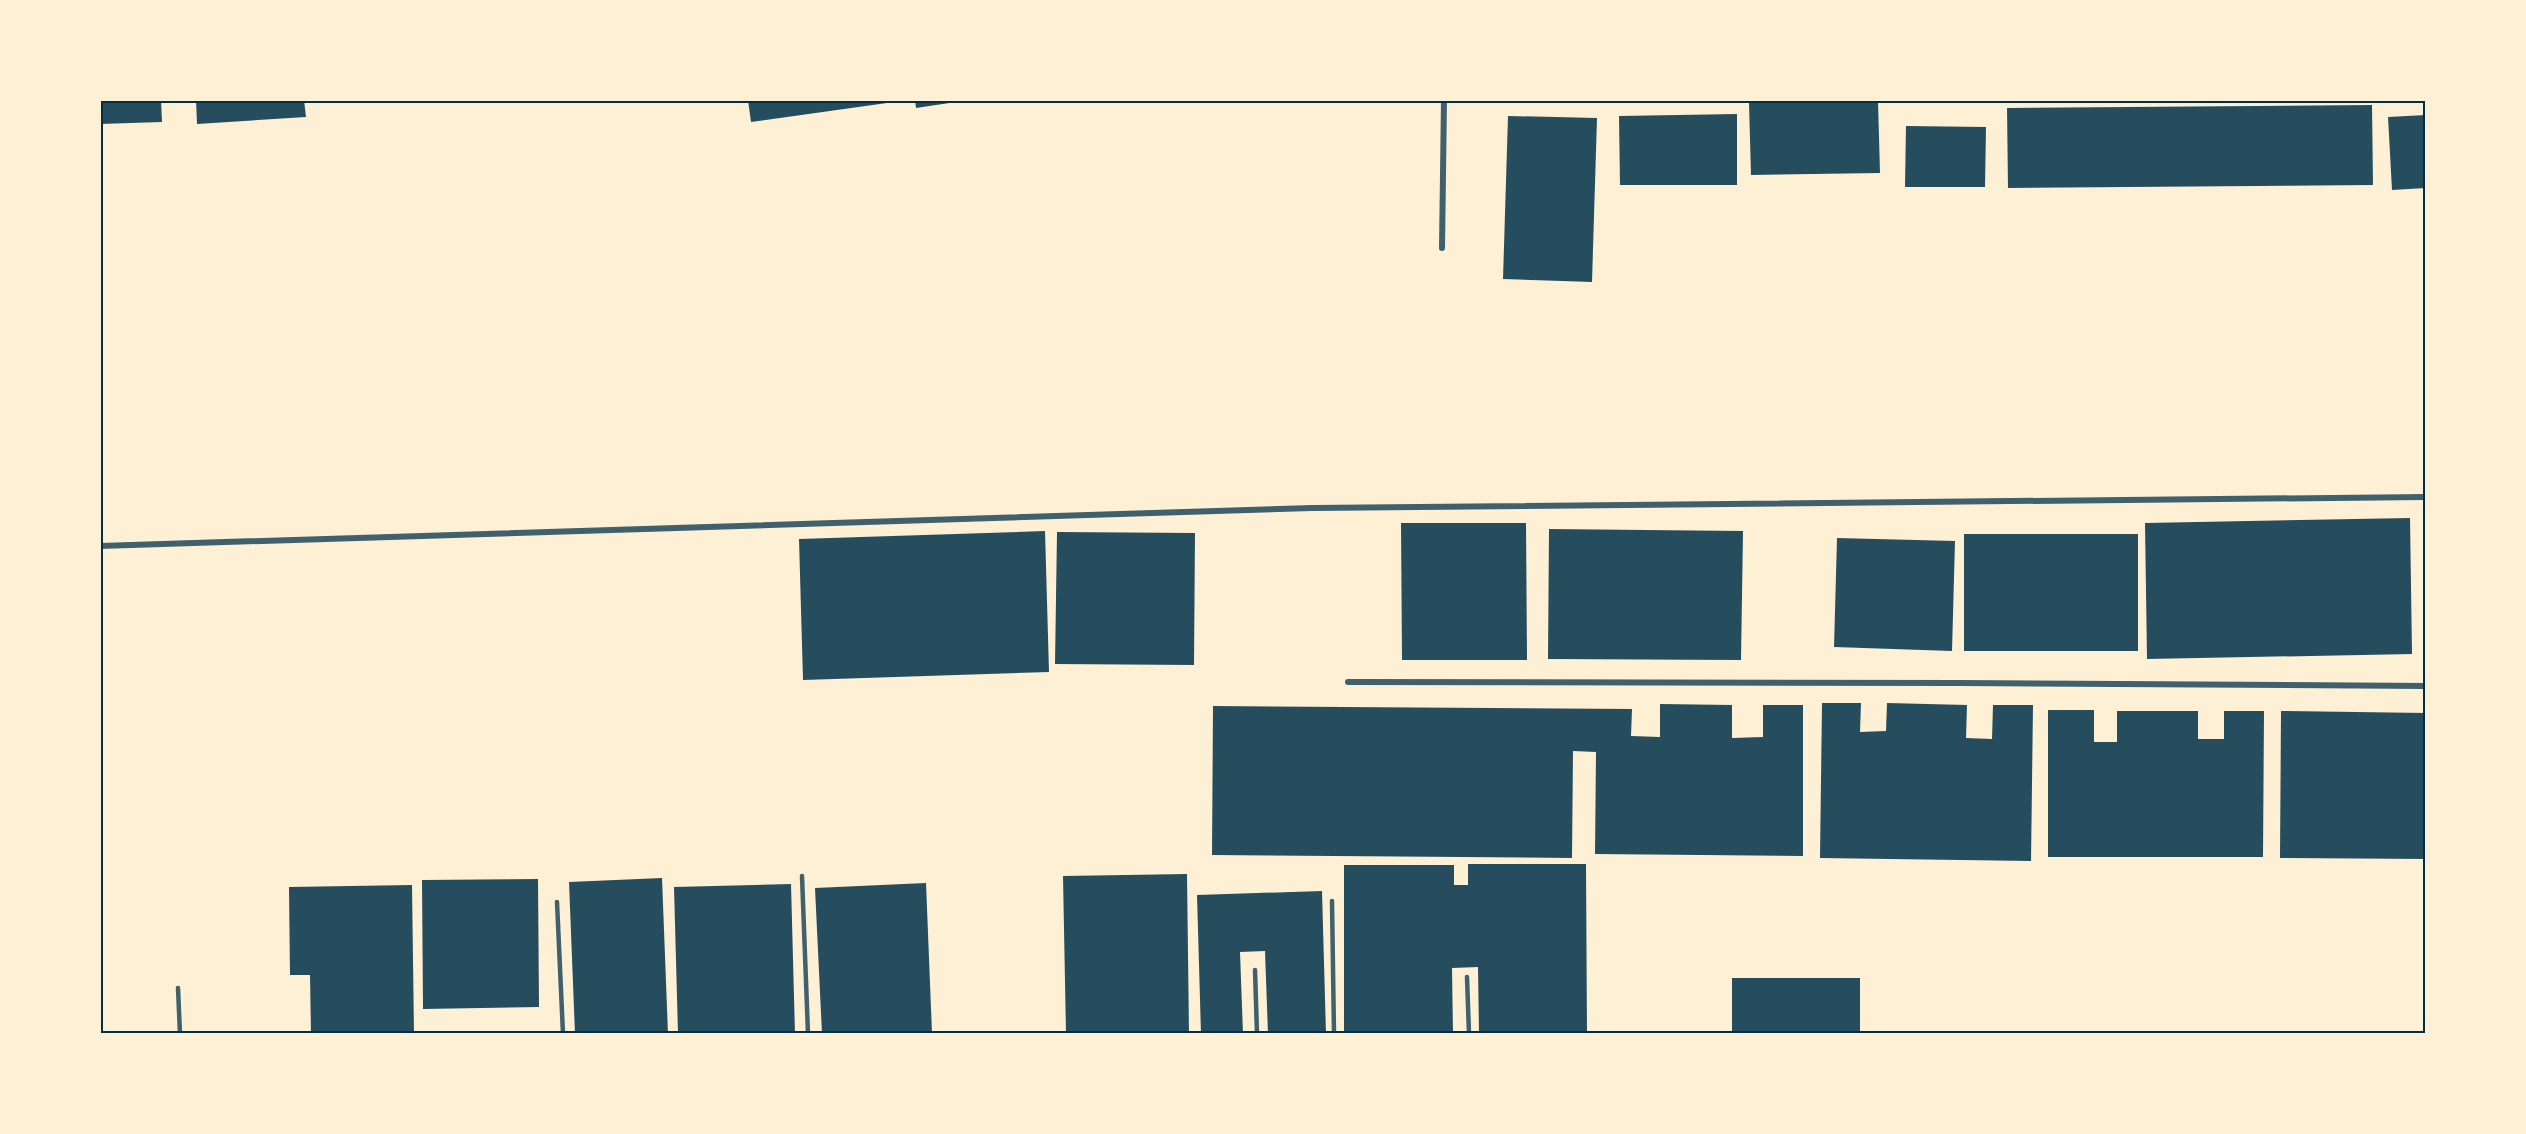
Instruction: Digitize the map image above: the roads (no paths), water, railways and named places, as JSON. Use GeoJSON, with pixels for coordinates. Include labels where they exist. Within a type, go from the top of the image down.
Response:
{"type":"FeatureCollection","features":[{"type":"Feature","properties":{"kind":"street"},"geometry":{"type":"LineString","coordinates":[[1442,248],[1443,100]]}},
{"type":"Feature","properties":{"kind":"street"},"geometry":{"type":"LineString","coordinates":[[100,546],[1312,508],[2426,497]]}},
{"type":"Feature","properties":{"kind":"street"},"geometry":{"type":"LineString","coordinates":[[1348,682],[1959,682],[2426,686]]}},
{"type":"Feature","properties":{"kind":"lane"},"geometry":{"type":"LineString","coordinates":[[802,876],[808,1034]]}},
{"type":"Feature","properties":{"kind":"lane"},"geometry":{"type":"LineString","coordinates":[[1332,901],[1334,1034]]}},
{"type":"Feature","properties":{"kind":"lane"},"geometry":{"type":"LineString","coordinates":[[557,902],[563,1034]]}},
{"type":"Feature","properties":{"kind":"lane"},"geometry":{"type":"LineString","coordinates":[[1255,970],[1257,1034]]}},
{"type":"Feature","properties":{"kind":"lane"},"geometry":{"type":"LineString","coordinates":[[1467,977],[1468,1034]]}},
{"type":"Feature","properties":{"kind":"lane"},"geometry":{"type":"LineString","coordinates":[[178,988],[180,1034]]}}]}
